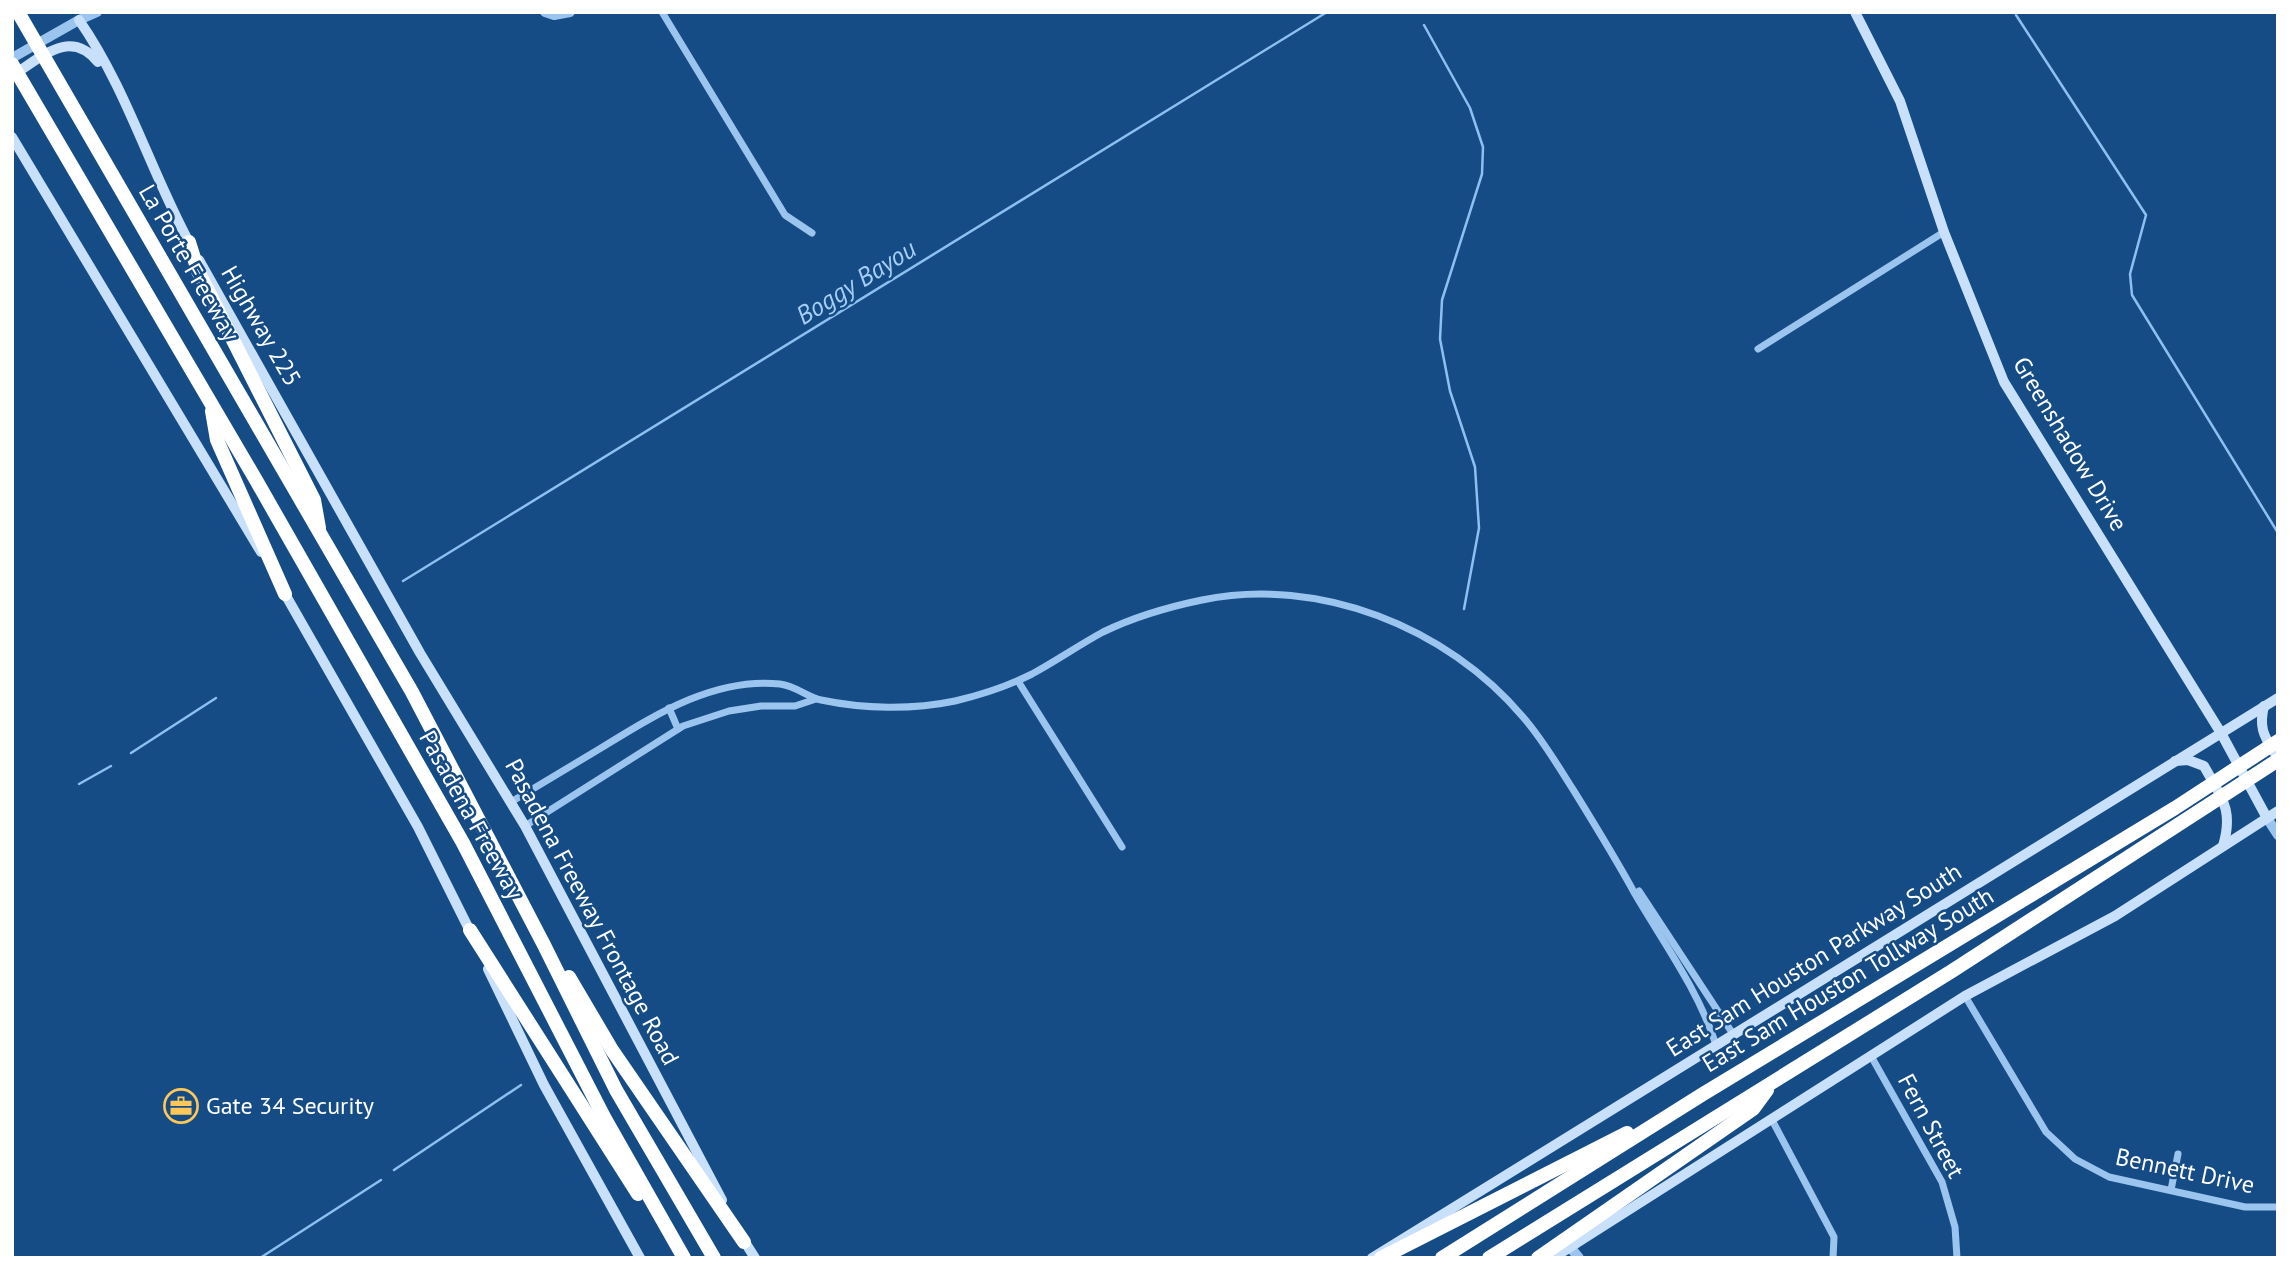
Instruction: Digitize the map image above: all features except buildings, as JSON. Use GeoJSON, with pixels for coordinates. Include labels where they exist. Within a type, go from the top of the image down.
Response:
{"type":"FeatureCollection","features":[{"type":"Feature","properties":{"kind":"highway","name":"La Porte Freeway"},"geometry":{"type":"LineString","coordinates":[[18,12],[320,536]]}},
{"type":"Feature","properties":{"kind":"highway","name":"La Porte Freeway"},"geometry":{"type":"LineString","coordinates":[[12,64],[209,399]]}},
{"type":"Feature","properties":{"kind":"highway"},"geometry":{"type":"LineString","coordinates":[[189,242],[198,271],[314,500],[320,536]]}},
{"type":"Feature","properties":{"kind":"highway"},"geometry":{"type":"LineString","coordinates":[[209,399],[217,440],[285,594]]}},
{"type":"Feature","properties":{"kind":"highway","name":"Pasadena Freeway"},"geometry":{"type":"LineString","coordinates":[[209,399],[463,843],[604,1117],[684,1258]]}},
{"type":"Feature","properties":{"kind":"highway","name":"Pasadena Freeway"},"geometry":{"type":"LineString","coordinates":[[320,536],[412,692],[616,1090],[714,1258]]}},
{"type":"Feature","properties":{"kind":"highway","name":"East Sam Houston Tollway South"},"geometry":{"type":"LineString","coordinates":[[1489,1258],[1952,971],[2278,741]]}},
{"type":"Feature","properties":{"kind":"highway","name":"East Sam Houston Tollway South"},"geometry":{"type":"LineString","coordinates":[[1442,1258],[1703,1094],[2178,814],[2278,760]]}},
{"type":"Feature","properties":{"kind":"highway"},"geometry":{"type":"LineString","coordinates":[[470,930],[678,1258]]}},
{"type":"Feature","properties":{"kind":"highway"},"geometry":{"type":"LineString","coordinates":[[544,945],[573,982],[612,1051],[744,1241]]}},
{"type":"Feature","properties":{"kind":"highway"},"geometry":{"type":"LineString","coordinates":[[1538,1258],[1754,1109],[1772,1083]]}},
{"type":"Feature","properties":{"kind":"highway"},"geometry":{"type":"LineString","coordinates":[[1381,1258],[1703,1094]]}},
{"type":"Feature","properties":{"kind":"main road","name":"Greenshadow Drive"},"geometry":{"type":"LineString","coordinates":[[1855,12],[1900,100],[1944,232],[2004,382],[2221,733],[2267,818]]}},
{"type":"Feature","properties":{"kind":"main road"},"geometry":{"type":"LineString","coordinates":[[78,16],[111,77]]}},
{"type":"Feature","properties":{"kind":"main road"},"geometry":{"type":"LineString","coordinates":[[12,76],[60,47],[78,46],[88,50],[111,77]]}},
{"type":"Feature","properties":{"kind":"main road","name":"Highway 225"},"geometry":{"type":"LineString","coordinates":[[111,77],[189,242],[385,590]]}},
{"type":"Feature","properties":{"kind":"main road"},"geometry":{"type":"LineString","coordinates":[[12,137],[285,594],[418,827],[544,1085],[639,1258]]}},
{"type":"Feature","properties":{"kind":"main road","name":"Pasadena Freeway Frontage Road"},"geometry":{"type":"LineString","coordinates":[[385,590],[525,826],[755,1258]]}},
{"type":"Feature","properties":{"kind":"main road","name":"East Sam Houston Parkway South"},"geometry":{"type":"LineString","coordinates":[[1372,1258],[2278,698]]}},
{"type":"Feature","properties":{"kind":"main road"},"geometry":{"type":"LineString","coordinates":[[2264,706],[2260,720],[2262,734],[2278,760]]}},
{"type":"Feature","properties":{"kind":"main road"},"geometry":{"type":"LineString","coordinates":[[2174,762],[2188,760],[2204,766],[2225,804],[2228,817],[2222,846]]}},
{"type":"Feature","properties":{"kind":"main road"},"geometry":{"type":"LineString","coordinates":[[1553,1258],[1965,996],[2115,916],[2278,811]]}},
{"type":"Feature","properties":{"kind":"street"},"geometry":{"type":"LineString","coordinates":[[12,58],[78,16],[97,12]]}},
{"type":"Feature","properties":{"kind":"street"},"geometry":{"type":"LineString","coordinates":[[545,12],[554,15],[570,12]]}},
{"type":"Feature","properties":{"kind":"street"},"geometry":{"type":"LineString","coordinates":[[662,12],[785,215],[812,233]]}},
{"type":"Feature","properties":{"kind":"street"},"geometry":{"type":"LineString","coordinates":[[1758,349],[1944,232]]}},
{"type":"Feature","properties":{"kind":"street"},"geometry":{"type":"LineString","coordinates":[[511,802],[668,708],[724,688],[760,684],[790,686],[816,699],[874,707],[928,705],[967,698],[1018,681],[1113,628],[1148,614],[1202,600],[1236,595],[1290,596],[1327,601],[1408,629],[1448,651],[1506,698],[1540,738],[1619,865],[1696,1000],[1716,1045]]}},
{"type":"Feature","properties":{"kind":"street"},"geometry":{"type":"LineString","coordinates":[[1018,681],[1122,847]]}},
{"type":"Feature","properties":{"kind":"street"},"geometry":{"type":"LineString","coordinates":[[525,826],[678,729],[698,720],[729,710],[794,706],[816,699]]}},
{"type":"Feature","properties":{"kind":"street"},"geometry":{"type":"LineString","coordinates":[[668,708],[678,729]]}},
{"type":"Feature","properties":{"kind":"street","name":"Greenshadow Drive"},"geometry":{"type":"LineString","coordinates":[[2267,818],[2278,835]]}},
{"type":"Feature","properties":{"kind":"street"},"geometry":{"type":"LineString","coordinates":[[1619,865],[1733,1034]]}},
{"type":"Feature","properties":{"kind":"street","name":"Bennett Drive"},"geometry":{"type":"LineString","coordinates":[[1965,996],[2046,1132],[2075,1159],[2109,1177],[2245,1207],[2278,1207]]}},
{"type":"Feature","properties":{"kind":"street","name":"Fern Street"},"geometry":{"type":"LineString","coordinates":[[1871,1056],[1942,1182],[1955,1227],[1957,1258]]}},
{"type":"Feature","properties":{"kind":"street"},"geometry":{"type":"LineString","coordinates":[[1772,1120],[1834,1237],[1833,1258]]}},
{"type":"Feature","properties":{"kind":"street"},"geometry":{"type":"LineString","coordinates":[[2171,1190],[2178,1154]]}},
{"type":"Feature","properties":{"kind":"street"},"geometry":{"type":"LineString","coordinates":[[1570,1247],[1579,1258]]}},
{"type":"Feature","properties":{"kind":"waterway","name":"Boggy Bayou"},"geometry":{"type":"LineString","coordinates":[[403,581],[1327,12]]}},
{"type":"Feature","properties":{"kind":"waterway"},"geometry":{"type":"LineString","coordinates":[[2016,15],[2146,215],[2130,274],[2132,295],[2278,533]]}},
{"type":"Feature","properties":{"kind":"waterway"},"geometry":{"type":"LineString","coordinates":[[1424,25],[1470,108],[1483,147],[1482,174],[1442,300],[1440,339],[1450,391],[1475,467],[1479,528],[1464,609]]}},
{"type":"Feature","properties":{"kind":"waterway","name":"Boggy Bayou"},"geometry":{"type":"LineString","coordinates":[[131,753],[216,698]]}},
{"type":"Feature","properties":{"kind":"waterway","name":"Boggy Bayou"},"geometry":{"type":"LineString","coordinates":[[79,784],[111,766]]}},
{"type":"Feature","properties":{"kind":"waterway","name":"Boggy Bayou"},"geometry":{"type":"LineString","coordinates":[[394,1170],[521,1085]]}},
{"type":"Feature","properties":{"kind":"waterway","name":"Boggy Bayou"},"geometry":{"type":"LineString","coordinates":[[260,1258],[381,1180]]}},
{"type":"Feature","properties":{"kind":"place","name":"Gate 34 Security"},"geometry":{"type":"Point","coordinates":[181,1106]}}]}
